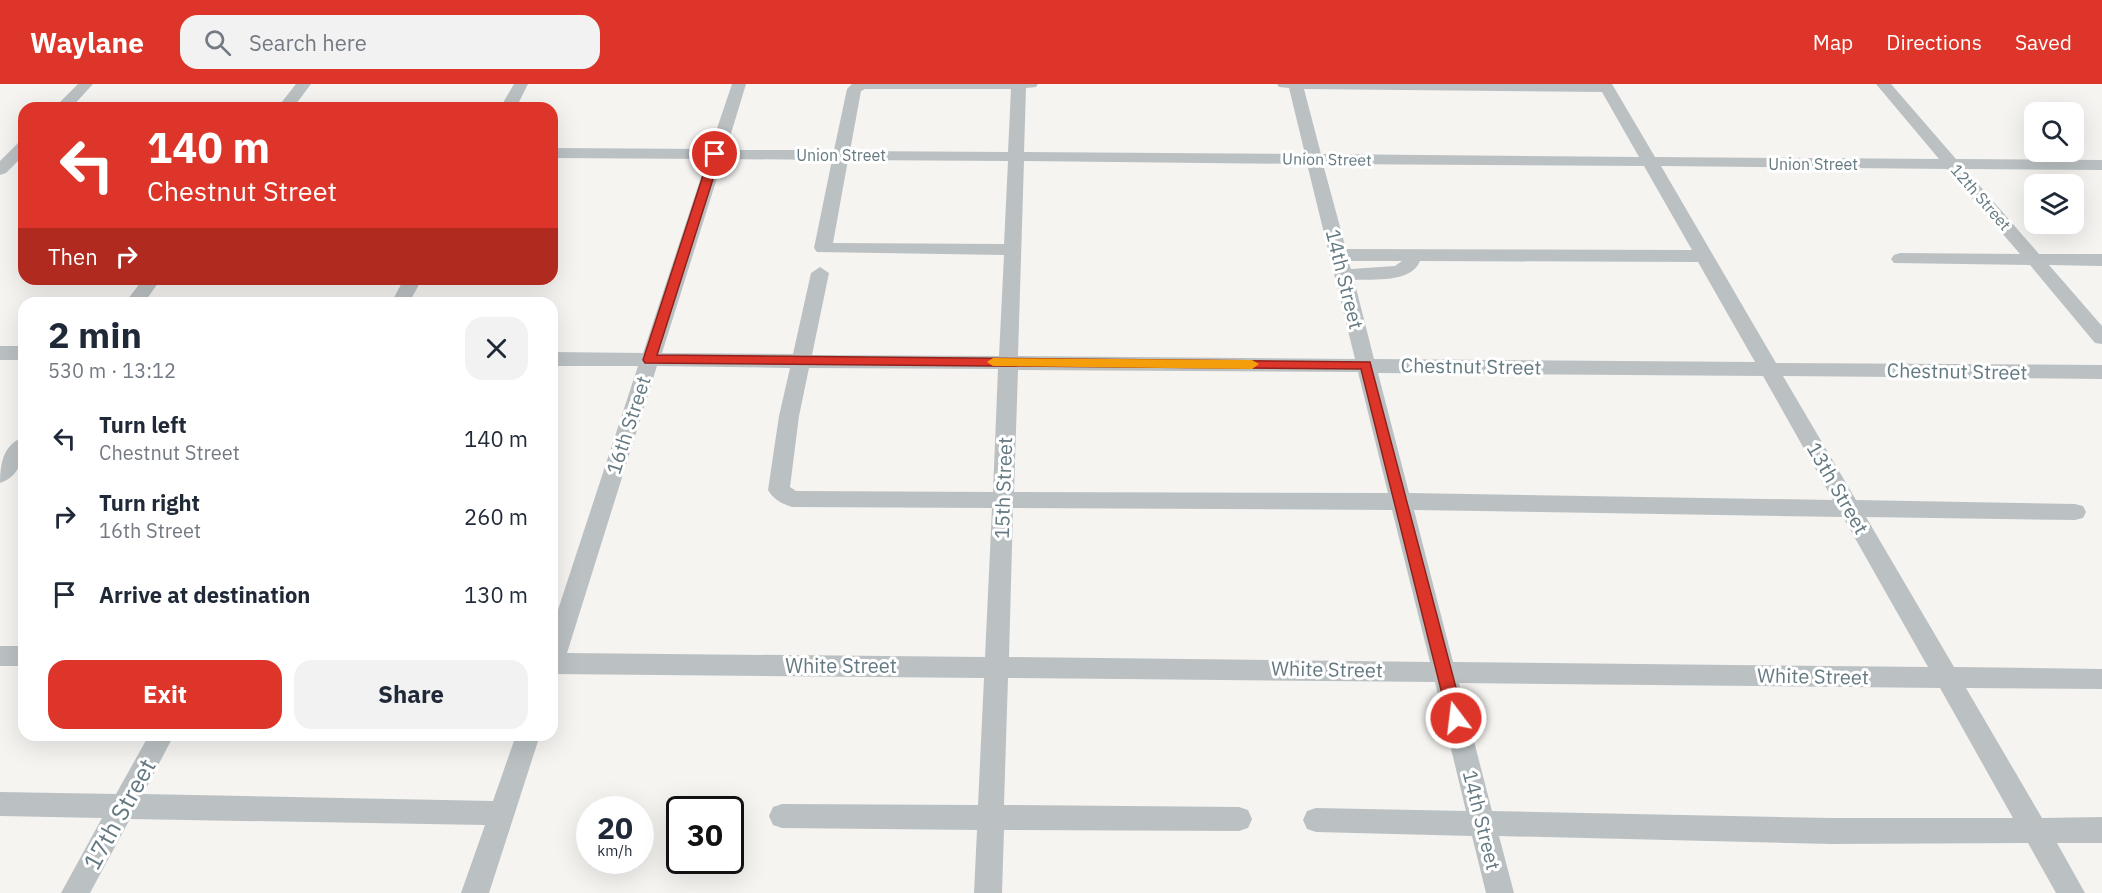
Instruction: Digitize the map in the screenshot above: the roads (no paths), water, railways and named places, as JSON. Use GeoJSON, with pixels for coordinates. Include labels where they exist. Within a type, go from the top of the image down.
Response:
{"type":"FeatureCollection","features":[{"type":"Feature","properties":{"kind":"street"},"geometry":{"type":"LineString","coordinates":[[68,102],[86,84]]}},
{"type":"Feature","properties":{"kind":"street"},"geometry":{"type":"LineString","coordinates":[[290,102],[304,84]]}},
{"type":"Feature","properties":{"kind":"street"},"geometry":{"type":"LineString","coordinates":[[511,102],[521,84]]}},
{"type":"Feature","properties":{"kind":"street","name":"16th Street"},"geometry":{"type":"LineString","coordinates":[[558,644],[739,84]]}},
{"type":"Feature","properties":{"kind":"street"},"geometry":{"type":"LineString","coordinates":[[1283,84],[1606,86]]}},
{"type":"Feature","properties":{"kind":"street","name":"14th Street"},"geometry":{"type":"LineString","coordinates":[[1295,84],[1500,893]]}},
{"type":"Feature","properties":{"kind":"street","name":"12th Street"},"geometry":{"type":"LineString","coordinates":[[1883,84],[2102,338]]}},
{"type":"Feature","properties":{"kind":"street"},"geometry":{"type":"LineString","coordinates":[[1011,250],[823,248],[843,155],[854,88],[862,85],[1023,85]]}},
{"type":"Feature","properties":{"kind":"street","name":"15th Street"},"geometry":{"type":"LineString","coordinates":[[988,893],[1014,157],[1023,85]]}},
{"type":"Feature","properties":{"kind":"street","name":"13th Street"},"geometry":{"type":"LineString","coordinates":[[1606,86],[2071,893]]}},
{"type":"Feature","properties":{"kind":"street"},"geometry":{"type":"LineString","coordinates":[[0,149],[18,148]]}},
{"type":"Feature","properties":{"kind":"street"},"geometry":{"type":"LineString","coordinates":[[0,170],[18,153]]}},
{"type":"Feature","properties":{"kind":"street","name":"Union Street"},"geometry":{"type":"LineString","coordinates":[[558,153],[2102,165]]}},
{"type":"Feature","properties":{"kind":"street"},"geometry":{"type":"LineString","coordinates":[[1342,265],[1399,272],[1410,264],[1412,256],[1705,256]]}},
{"type":"Feature","properties":{"kind":"street"},"geometry":{"type":"LineString","coordinates":[[1900,259],[2102,260]]}},
{"type":"Feature","properties":{"kind":"street"},"geometry":{"type":"LineString","coordinates":[[820,273],[789,416],[779,490],[792,499],[1400,502],[2075,512]]}},
{"type":"Feature","properties":{"kind":"street"},"geometry":{"type":"LineString","coordinates":[[0,353],[18,353]]}},
{"type":"Feature","properties":{"kind":"street","name":"Chestnut Street"},"geometry":{"type":"LineString","coordinates":[[558,358],[2102,372]]}},
{"type":"Feature","properties":{"kind":"street"},"geometry":{"type":"LineString","coordinates":[[0,475],[18,452]]}},
{"type":"Feature","properties":{"kind":"street"},"geometry":{"type":"LineString","coordinates":[[0,656],[18,656]]}},
{"type":"Feature","properties":{"kind":"street","name":"White Street"},"geometry":{"type":"LineString","coordinates":[[558,663],[2102,679]]}},
{"type":"Feature","properties":{"kind":"street","name":"17th Street"},"geometry":{"type":"LineString","coordinates":[[75,893],[159,741]]}},
{"type":"Feature","properties":{"kind":"street"},"geometry":{"type":"LineString","coordinates":[[475,893],[526,741]]}},
{"type":"Feature","properties":{"kind":"street"},"geometry":{"type":"LineString","coordinates":[[0,804],[502,813]]}},
{"type":"Feature","properties":{"kind":"street"},"geometry":{"type":"LineString","coordinates":[[782,816],[1239,819]]}},
{"type":"Feature","properties":{"kind":"street"},"geometry":{"type":"LineString","coordinates":[[1316,820],[1831,831],[2102,830]]}}]}
